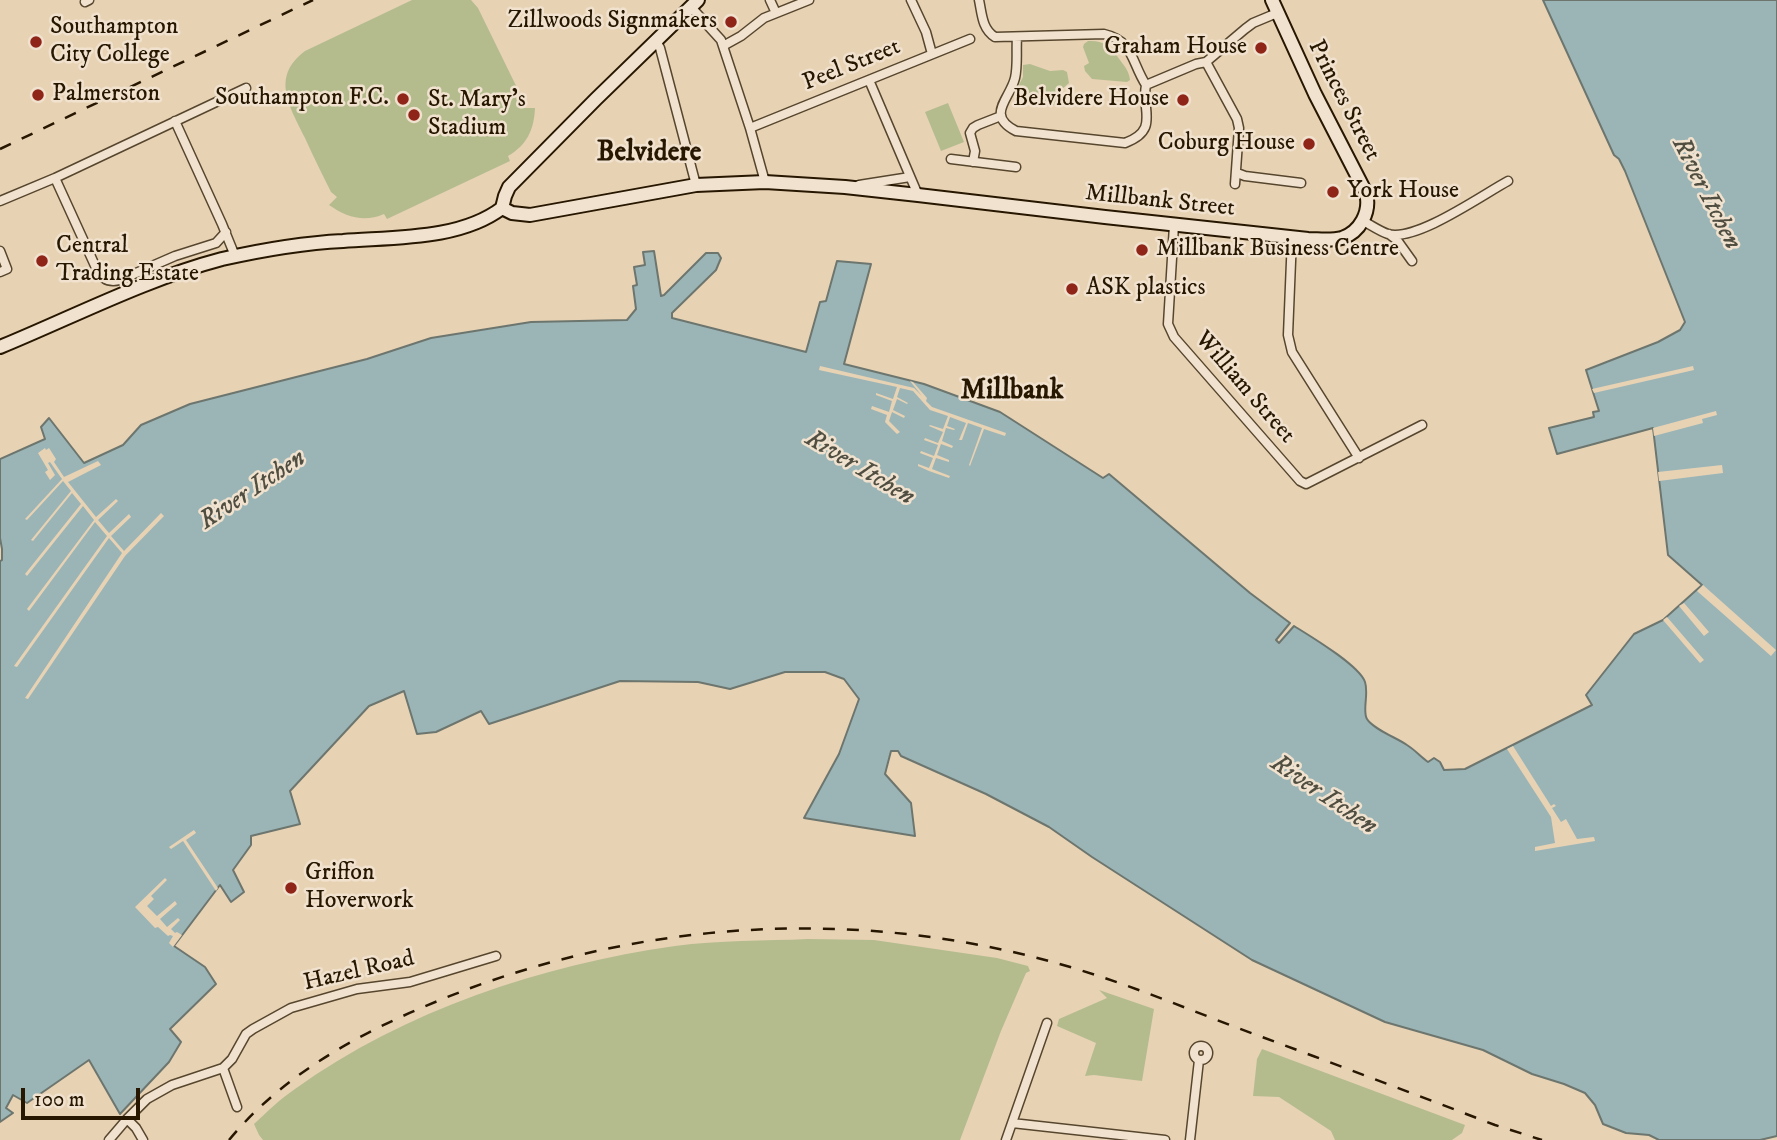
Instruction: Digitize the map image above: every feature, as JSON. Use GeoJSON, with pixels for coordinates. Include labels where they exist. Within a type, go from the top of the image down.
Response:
{"type":"FeatureCollection","features":[{"type":"Feature","properties":{"kind":"street"},"geometry":{"type":"LineString","coordinates":[[771,0],[776,13]]}},
{"type":"Feature","properties":{"kind":"street"},"geometry":{"type":"LineString","coordinates":[[723,46],[758,22],[809,0]]}},
{"type":"Feature","properties":{"kind":"street"},"geometry":{"type":"LineString","coordinates":[[911,0],[926,32],[932,54]]}},
{"type":"Feature","properties":{"kind":"street"},"geometry":{"type":"LineString","coordinates":[[979,0],[984,26],[991,35],[1000,38],[1017,37],[1104,34],[1123,42],[1146,85],[1146,127],[1136,139],[1125,143],[1016,131],[1009,127],[1001,116],[1003,101],[1015,76],[1017,37]]}},
{"type":"Feature","properties":{"kind":"street"},"geometry":{"type":"LineString","coordinates":[[0,347],[178,272],[235,256],[342,241],[434,234],[478,222],[502,208],[509,187],[694,4],[718,35],[723,46],[765,183]]}},
{"type":"Feature","properties":{"kind":"street"},"geometry":{"type":"LineString","coordinates":[[1146,85],[1206,62],[1274,6]]}},
{"type":"Feature","properties":{"kind":"street","name":"Princes Street"},"geometry":{"type":"LineString","coordinates":[[1274,6],[1314,94],[1366,193],[1367,211],[1363,221]]}},
{"type":"Feature","properties":{"kind":"street","name":"Peel Street"},"geometry":{"type":"LineString","coordinates":[[750,128],[970,39]]}},
{"type":"Feature","properties":{"kind":"street"},"geometry":{"type":"LineString","coordinates":[[656,41],[696,185]]}},
{"type":"Feature","properties":{"kind":"street"},"geometry":{"type":"LineString","coordinates":[[1206,62],[1237,119],[1239,128],[1235,184]]}},
{"type":"Feature","properties":{"kind":"street"},"geometry":{"type":"LineString","coordinates":[[869,80],[918,195]]}},
{"type":"Feature","properties":{"kind":"street"},"geometry":{"type":"LineString","coordinates":[[0,201],[246,88]]}},
{"type":"Feature","properties":{"kind":"street"},"geometry":{"type":"LineString","coordinates":[[974,162],[975,151],[970,133],[972,128],[1001,116]]}},
{"type":"Feature","properties":{"kind":"street"},"geometry":{"type":"LineString","coordinates":[[175,121],[235,256]]}},
{"type":"Feature","properties":{"kind":"street"},"geometry":{"type":"LineString","coordinates":[[951,159],[1016,167]]}},
{"type":"Feature","properties":{"kind":"street"},"geometry":{"type":"LineString","coordinates":[[1237,173],[1301,183]]}},
{"type":"Feature","properties":{"kind":"street"},"geometry":{"type":"LineString","coordinates":[[845,187],[910,177]]}},
{"type":"Feature","properties":{"kind":"street"},"geometry":{"type":"LineString","coordinates":[[55,178],[97,270],[110,281],[120,280],[176,256],[216,243],[226,232]]}},
{"type":"Feature","properties":{"kind":"street"},"geometry":{"type":"LineString","coordinates":[[1389,234],[1422,229],[1508,181]]}},
{"type":"Feature","properties":{"kind":"street","name":"Millbank Street"},"geometry":{"type":"LineString","coordinates":[[502,208],[512,213],[530,215],[696,185],[765,183],[845,187],[1308,239],[1342,238],[1363,221]]}},
{"type":"Feature","properties":{"kind":"street"},"geometry":{"type":"LineString","coordinates":[[1363,221],[1397,240],[1412,261]]}},
{"type":"Feature","properties":{"kind":"street","name":"William Street"},"geometry":{"type":"LineString","coordinates":[[1174,225],[1168,324],[1174,337],[1300,481],[1306,484],[1359,458]]}},
{"type":"Feature","properties":{"kind":"street"},"geometry":{"type":"LineString","coordinates":[[1292,237],[1288,335],[1292,352],[1359,458],[1422,425]]}},
{"type":"Feature","properties":{"kind":"street"},"geometry":{"type":"LineString","coordinates":[[0,251],[4,271]]}},
{"type":"Feature","properties":{"kind":"street","name":"Hazel Road"},"geometry":{"type":"LineString","coordinates":[[223,1068],[232,1059],[246,1034],[291,1008],[357,989],[410,982],[496,956]]}},
{"type":"Feature","properties":{"kind":"street"},"geometry":{"type":"LineString","coordinates":[[1006,1140],[1047,1023]]}},
{"type":"Feature","properties":{"kind":"street"},"geometry":{"type":"LineString","coordinates":[[1190,1140],[1199,1060]]}},
{"type":"Feature","properties":{"kind":"street"},"geometry":{"type":"LineString","coordinates":[[109,1140],[147,1099],[165,1088],[223,1068],[237,1107]]}},
{"type":"Feature","properties":{"kind":"street"},"geometry":{"type":"LineString","coordinates":[[127,1119],[143,1140]]}},
{"type":"Feature","properties":{"kind":"street"},"geometry":{"type":"LineString","coordinates":[[1012,1123],[1165,1140]]}},
{"type":"Feature","properties":{"kind":"green space","name":"St. Mary's Stadium"},"geometry":{"type":"Polygon","coordinates":[[[412,0],[471,0],[478,8],[524,102],[524,108],[535,108],[533,123],[525,142],[508,156],[510,161],[387,219],[384,214],[369,218],[355,217],[329,205],[337,197],[331,192],[289,104],[286,93],[288,71],[305,51],[412,0]]]}},
{"type":"Feature","properties":{"kind":"green space"},"geometry":{"type":"Polygon","coordinates":[[[1088,41],[1103,43],[1110,48],[1126,69],[1130,80],[1092,79],[1084,66],[1089,63],[1083,47],[1088,41]]]}},
{"type":"Feature","properties":{"kind":"green space"},"geometry":{"type":"Polygon","coordinates":[[[1030,64],[1050,71],[1067,72],[1069,83],[1062,89],[1057,104],[1031,105],[1031,98],[1015,93],[1023,77],[1023,65],[1030,64]]]}},
{"type":"Feature","properties":{"kind":"green space"},"geometry":{"type":"Polygon","coordinates":[[[948,103],[964,142],[941,151],[925,112],[948,103]]]}},
{"type":"Feature","properties":{"kind":"green space"},"geometry":{"type":"Polygon","coordinates":[[[808,939],[874,940],[997,958],[1028,966],[1030,971],[1026,973],[1001,1031],[960,1140],[263,1140],[254,1124],[289,1093],[337,1061],[382,1036],[476,995],[575,965],[625,954],[708,943],[808,939]]]}},
{"type":"Feature","properties":{"kind":"green space"},"geometry":{"type":"Polygon","coordinates":[[[1099,990],[1154,1009],[1142,1081],[1085,1076],[1096,1043],[1057,1026],[1059,1019],[1107,998],[1099,990]]]}},
{"type":"Feature","properties":{"kind":"green space"},"geometry":{"type":"Polygon","coordinates":[[[1262,1049],[1465,1125],[1462,1133],[1452,1140],[1335,1140],[1331,1131],[1279,1097],[1253,1096],[1257,1059],[1262,1049]]]}},
{"type":"Feature","properties":{"kind":"water","name":"River Itchen"},"geometry":{"type":"Polygon","coordinates":[[[1543,0],[1777,0],[1777,1136],[1760,1140],[1659,1140],[1649,1135],[1626,1133],[1603,1124],[1595,1105],[1585,1093],[1532,1074],[1483,1050],[1385,1022],[1252,960],[1049,827],[986,794],[901,756],[898,751],[891,751],[885,774],[911,803],[915,836],[804,818],[839,754],[859,699],[844,679],[825,672],[785,672],[730,689],[698,682],[620,681],[489,724],[481,711],[436,732],[417,734],[404,691],[369,706],[290,791],[300,824],[251,836],[251,845],[233,870],[244,892],[231,902],[220,885],[174,946],[205,967],[216,984],[170,1029],[181,1042],[169,1062],[120,1114],[89,1060],[27,1103],[13,1095],[6,1108],[13,1113],[0,1122],[0,459],[45,439],[41,427],[49,418],[84,463],[123,445],[141,425],[190,404],[367,359],[431,338],[531,322],[627,320],[636,309],[633,286],[637,285],[634,267],[645,265],[643,252],[654,251],[661,296],[706,253],[718,253],[721,258],[716,270],[672,313],[672,318],[806,352],[820,302],[826,301],[837,261],[871,264],[844,364],[924,384],[1000,412],[1103,478],[1109,474],[1250,593],[1290,623],[1276,640],[1279,643],[1294,626],[1354,667],[1365,682],[1366,716],[1370,723],[1410,747],[1428,762],[1434,758],[1444,770],[1465,769],[1592,705],[1586,695],[1634,634],[1663,620],[1702,585],[1668,555],[1653,428],[1557,454],[1549,428],[1594,417],[1593,412],[1599,411],[1586,370],[1658,342],[1680,330],[1685,322],[1625,171],[1614,155],[1543,0]]]}},
{"type":"Feature","properties":{"kind":"pier"},"geometry":{"type":"Polygon","coordinates":[[[820,366],[914,388],[922,396],[910,381],[913,382],[932,407],[1006,433],[1005,436],[984,429],[970,466],[982,428],[968,423],[962,440],[959,440],[966,423],[950,417],[947,426],[955,429],[946,428],[942,441],[953,446],[952,448],[941,444],[937,455],[949,462],[936,458],[932,469],[950,476],[949,478],[929,471],[918,464],[929,468],[933,458],[920,453],[921,451],[934,456],[938,445],[924,440],[925,438],[938,443],[943,432],[929,426],[943,429],[948,416],[930,410],[913,391],[900,388],[897,397],[908,403],[897,399],[893,410],[905,416],[904,418],[892,412],[889,421],[900,432],[897,434],[885,422],[887,415],[871,409],[872,406],[889,412],[892,401],[876,393],[893,399],[897,387],[819,370],[820,366]]]}},
{"type":"Feature","properties":{"kind":"pier"},"geometry":{"type":"Polygon","coordinates":[[[1693,366],[1694,370],[1594,393],[1592,389],[1693,366]]]}},
{"type":"Feature","properties":{"kind":"pier"},"geometry":{"type":"Polygon","coordinates":[[[1716,411],[1717,415],[1702,419],[1703,423],[1654,436],[1653,428],[1716,411]]]}},
{"type":"Feature","properties":{"kind":"pier"},"geometry":{"type":"Polygon","coordinates":[[[49,448],[64,477],[98,461],[101,465],[68,482],[96,517],[116,499],[118,501],[98,520],[109,533],[129,514],[131,517],[111,536],[124,551],[161,513],[164,516],[125,556],[28,699],[25,698],[122,553],[109,538],[17,667],[14,666],[107,536],[95,522],[29,611],[27,609],[94,520],[83,506],[27,576],[25,574],[81,504],[72,493],[33,541],[31,540],[71,491],[63,481],[27,520],[25,519],[62,479],[50,462],[48,463],[55,475],[50,480],[45,472],[48,470],[38,453],[49,448]]]}},
{"type":"Feature","properties":{"kind":"pier"},"geometry":{"type":"Polygon","coordinates":[[[1722,465],[1723,473],[1659,481],[1658,472],[1722,465]]]}},
{"type":"Feature","properties":{"kind":"pier"},"geometry":{"type":"Polygon","coordinates":[[[1703,585],[1776,650],[1771,656],[1697,591],[1703,585]]]}},
{"type":"Feature","properties":{"kind":"pier"},"geometry":{"type":"Polygon","coordinates":[[[1684,603],[1709,632],[1704,636],[1679,606],[1684,603]]]}},
{"type":"Feature","properties":{"kind":"pier"},"geometry":{"type":"Polygon","coordinates":[[[1667,617],[1704,660],[1700,663],[1663,620],[1667,617]]]}},
{"type":"Feature","properties":{"kind":"pier"},"geometry":{"type":"Polygon","coordinates":[[[1513,746],[1551,806],[1556,806],[1552,808],[1561,822],[1566,819],[1577,839],[1594,837],[1595,841],[1535,851],[1535,847],[1555,843],[1551,817],[1507,749],[1513,746]]]}},
{"type":"Feature","properties":{"kind":"pier"},"geometry":{"type":"Polygon","coordinates":[[[194,830],[196,833],[186,840],[218,888],[216,891],[183,841],[171,849],[169,847],[194,830]]]}},
{"type":"Feature","properties":{"kind":"pier"},"geometry":{"type":"Polygon","coordinates":[[[165,878],[167,880],[151,896],[154,899],[147,906],[157,916],[175,901],[177,904],[160,919],[167,927],[178,918],[180,920],[171,929],[182,935],[173,947],[169,943],[173,936],[168,936],[158,927],[155,928],[135,907],[165,878]]]}},
{"type":"Feature","properties":{"kind":"railway"},"geometry":{"type":"LineString","coordinates":[[0,149],[313,0]]}},
{"type":"Feature","properties":{"kind":"railway"},"geometry":{"type":"LineString","coordinates":[[229,1140],[280,1090],[338,1050],[369,1032],[468,989],[538,966],[610,948],[683,936],[756,930],[830,929],[903,934],[976,944],[1073,968],[1142,991],[1495,1125],[1542,1140]]}},
{"type":"Feature","properties":{"kind":"place","name":"Zillwoods Signmakers"},"geometry":{"type":"Point","coordinates":[731,22]}},
{"type":"Feature","properties":{"kind":"place","name":"Southampton City College"},"geometry":{"type":"Point","coordinates":[36,42]}},
{"type":"Feature","properties":{"kind":"place","name":"Graham House"},"geometry":{"type":"Point","coordinates":[1261,48]}},
{"type":"Feature","properties":{"kind":"place","name":"Palmerston"},"geometry":{"type":"Point","coordinates":[38,95]}},
{"type":"Feature","properties":{"kind":"place","name":"Southampton F.C."},"geometry":{"type":"Point","coordinates":[403,99]}},
{"type":"Feature","properties":{"kind":"place","name":"Belvidere House"},"geometry":{"type":"Point","coordinates":[1183,100]}},
{"type":"Feature","properties":{"kind":"place","name":"St. Mary's Stadium"},"geometry":{"type":"Point","coordinates":[414,115]}},
{"type":"Feature","properties":{"kind":"place","name":"Coburg House"},"geometry":{"type":"Point","coordinates":[1309,144]}},
{"type":"Feature","properties":{"kind":"place","name":"York House"},"geometry":{"type":"Point","coordinates":[1333,192]}},
{"type":"Feature","properties":{"kind":"place","name":"Millbank Business Centre"},"geometry":{"type":"Point","coordinates":[1142,250]}},
{"type":"Feature","properties":{"kind":"place","name":"Central Trading Estate"},"geometry":{"type":"Point","coordinates":[42,261]}},
{"type":"Feature","properties":{"kind":"place","name":"ASK plastics"},"geometry":{"type":"Point","coordinates":[1072,289]}},
{"type":"Feature","properties":{"kind":"place","name":"Griffon Hoverwork"},"geometry":{"type":"Point","coordinates":[291,888]}},
{"type":"Feature","properties":{"kind":"district","name":"Belvidere"},"geometry":{"type":"Point","coordinates":[649,154]}},
{"type":"Feature","properties":{"kind":"district","name":"Millbank"},"geometry":{"type":"Point","coordinates":[1012,392]}}]}
